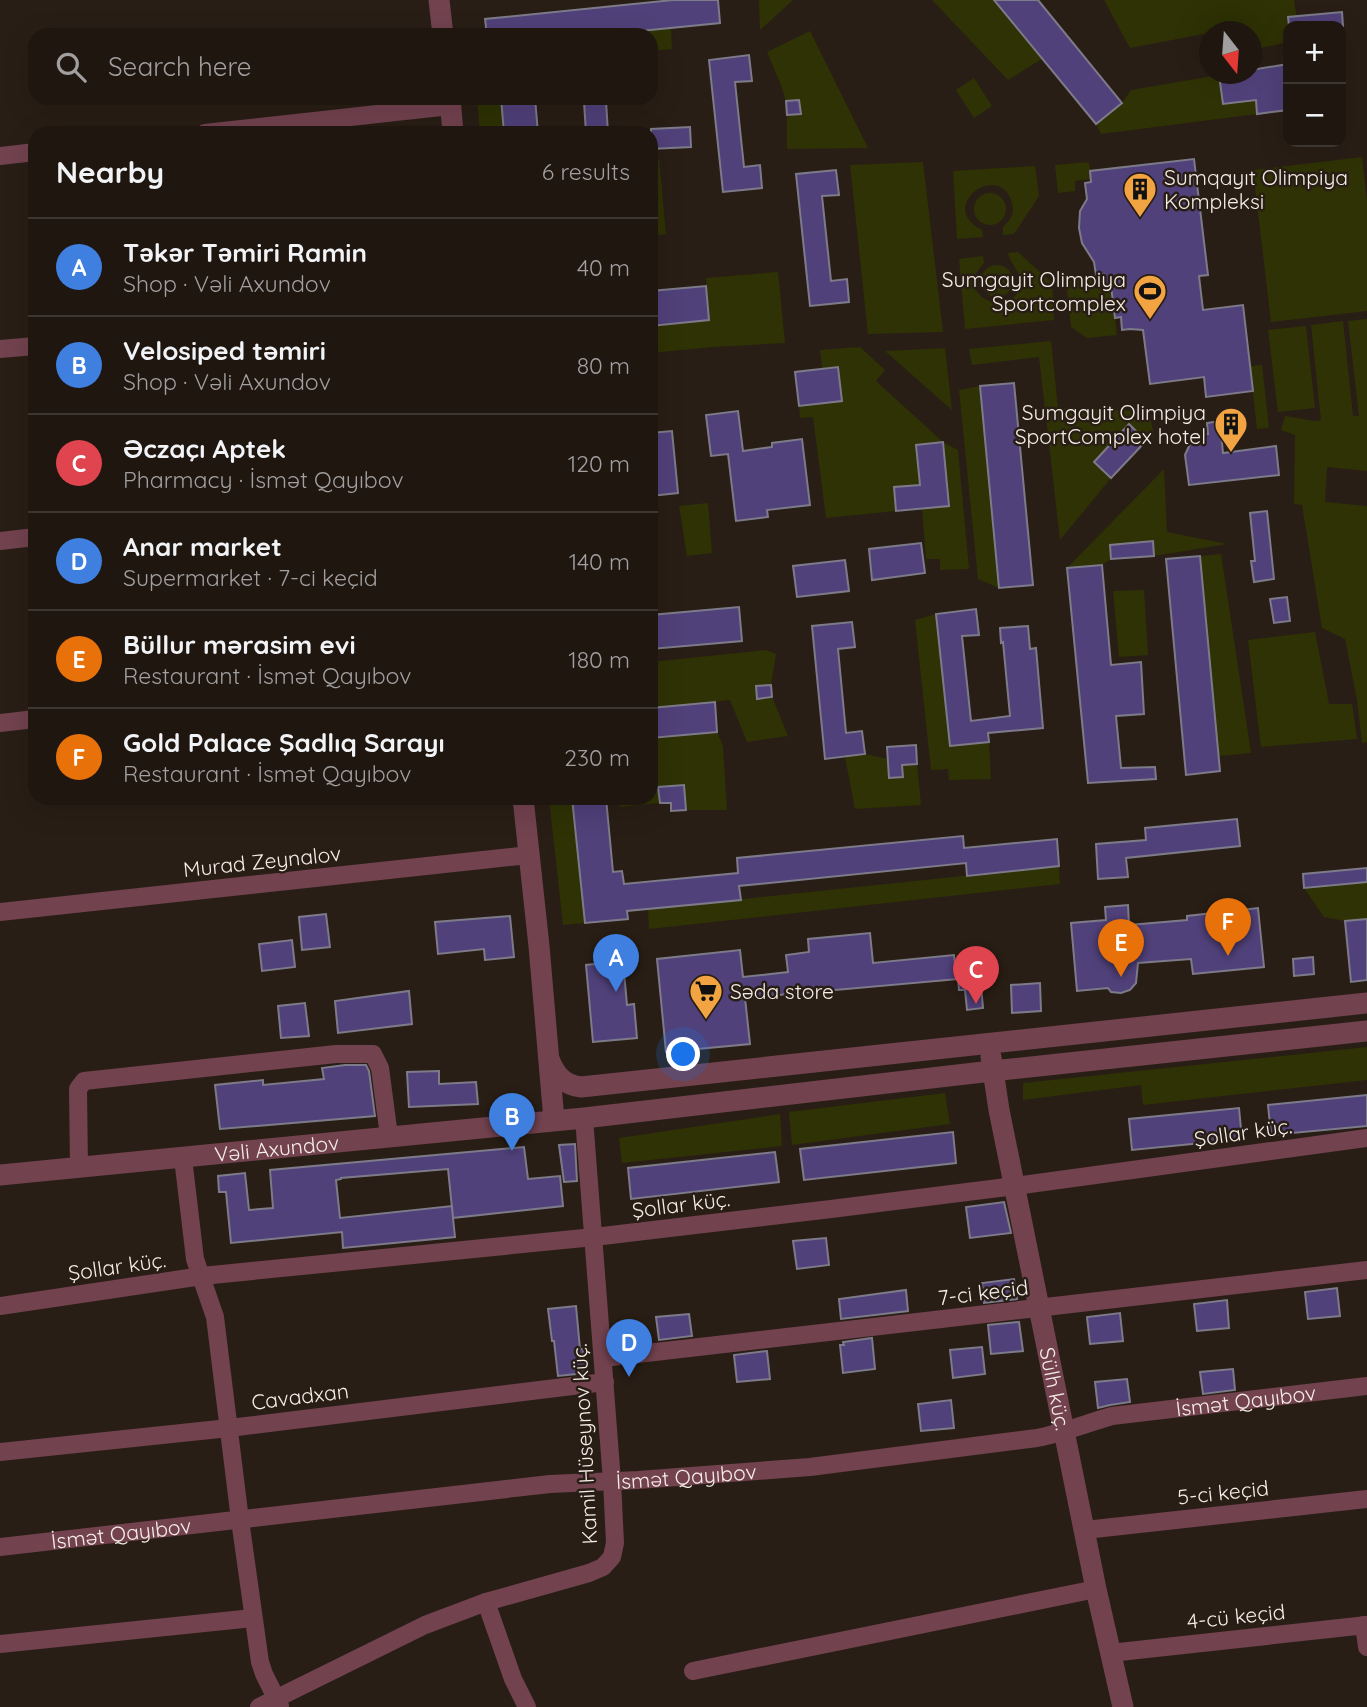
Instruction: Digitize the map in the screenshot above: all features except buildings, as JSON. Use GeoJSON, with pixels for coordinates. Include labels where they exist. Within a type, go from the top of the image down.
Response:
{"type":"FeatureCollection","features":[{"type":"Feature","properties":{"kind":"street"},"geometry":{"type":"LineString","coordinates":[[439,0],[442,28]]}},
{"type":"Feature","properties":{"kind":"street"},"geometry":{"type":"LineString","coordinates":[[260,126],[426,105]]}},
{"type":"Feature","properties":{"kind":"street"},"geometry":{"type":"LineString","coordinates":[[450,105],[452,126]]}},
{"type":"Feature","properties":{"kind":"street"},"geometry":{"type":"LineString","coordinates":[[0,156],[28,153]]}},
{"type":"Feature","properties":{"kind":"street"},"geometry":{"type":"LineString","coordinates":[[0,349],[28,347]]}},
{"type":"Feature","properties":{"kind":"street"},"geometry":{"type":"LineString","coordinates":[[0,541],[28,538]]}},
{"type":"Feature","properties":{"kind":"street"},"geometry":{"type":"LineString","coordinates":[[0,723],[28,720]]}},
{"type":"Feature","properties":{"kind":"street"},"geometry":{"type":"LineString","coordinates":[[524,805],[554,1120]]}},
{"type":"Feature","properties":{"kind":"street","name":"Murad Zeynalov"},"geometry":{"type":"LineString","coordinates":[[0,912],[530,856]]}},
{"type":"Feature","properties":{"kind":"street"},"geometry":{"type":"LineString","coordinates":[[549,1059],[561,1080],[572,1086],[582,1087],[1367,1003]]}},
{"type":"Feature","properties":{"kind":"street"},"geometry":{"type":"LineString","coordinates":[[1282,1013],[1285,1040]]}},
{"type":"Feature","properties":{"kind":"street"},"geometry":{"type":"LineString","coordinates":[[554,1120],[1367,1031]]}},
{"type":"Feature","properties":{"kind":"street","name":"Sülh küç."},"geometry":{"type":"LineString","coordinates":[[989,1043],[1015,1186],[1122,1707]]}},
{"type":"Feature","properties":{"kind":"street"},"geometry":{"type":"LineString","coordinates":[[79,1166],[78,1089],[84,1081],[337,1054],[373,1054],[380,1068],[389,1136]]}},
{"type":"Feature","properties":{"kind":"street"},"geometry":{"type":"LineString","coordinates":[[582,1087],[584,1118]]}},
{"type":"Feature","properties":{"kind":"street"},"geometry":{"type":"LineString","coordinates":[[554,1120],[582,1087]]}},
{"type":"Feature","properties":{"kind":"street","name":"Kamil Hüseynov küç."},"geometry":{"type":"LineString","coordinates":[[259,1707],[278,1703],[425,1625],[485,1602],[589,1573],[603,1567],[611,1557],[615,1543],[612,1481],[584,1118]]}},
{"type":"Feature","properties":{"kind":"street","name":"Vəli Axundov"},"geometry":{"type":"LineString","coordinates":[[0,1175],[554,1120]]}},
{"type":"Feature","properties":{"kind":"street","name":"Şollar küç."},"geometry":{"type":"LineString","coordinates":[[0,1307],[202,1276],[594,1237],[1015,1186],[1367,1138]]}},
{"type":"Feature","properties":{"kind":"street"},"geometry":{"type":"LineString","coordinates":[[183,1158],[195,1259],[215,1317],[260,1662],[278,1703]]}},
{"type":"Feature","properties":{"kind":"street","name":"7-ci keçid"},"geometry":{"type":"LineString","coordinates":[[603,1358],[1367,1270]]}},
{"type":"Feature","properties":{"kind":"street","name":"Cavadxan"},"geometry":{"type":"LineString","coordinates":[[0,1452],[229,1428],[605,1382]]}},
{"type":"Feature","properties":{"kind":"street","name":"İsmət Qayıbov"},"geometry":{"type":"LineString","coordinates":[[0,1547],[550,1484],[810,1467],[1037,1438],[1112,1416],[1367,1386]]}},
{"type":"Feature","properties":{"kind":"street","name":"5-ci keçid"},"geometry":{"type":"LineString","coordinates":[[1085,1530],[1367,1499]]}},
{"type":"Feature","properties":{"kind":"street"},"geometry":{"type":"LineString","coordinates":[[693,1671],[1096,1589]]}},
{"type":"Feature","properties":{"kind":"street"},"geometry":{"type":"LineString","coordinates":[[485,1602],[513,1679],[527,1707]]}},
{"type":"Feature","properties":{"kind":"street"},"geometry":{"type":"LineString","coordinates":[[0,1644],[253,1618]]}},
{"type":"Feature","properties":{"kind":"street"},"geometry":{"type":"LineString","coordinates":[[1366,1625],[1367,1647]]}},
{"type":"Feature","properties":{"kind":"street","name":"4-cü keçid"},"geometry":{"type":"LineString","coordinates":[[1110,1653],[1366,1625]]}},
{"type":"Feature","properties":{"kind":"green space"},"geometry":{"type":"Polygon","coordinates":[[[759,0],[793,0],[760,30],[759,0]]]}},
{"type":"Feature","properties":{"kind":"green space"},"geometry":{"type":"Polygon","coordinates":[[[932,0],[994,0],[1042,59],[1008,80],[932,0]]]}},
{"type":"Feature","properties":{"kind":"green space"},"geometry":{"type":"Polygon","coordinates":[[[1104,0],[1294,0],[1297,21],[1283,21],[1283,43],[1262,48],[1262,21],[1199,21],[1199,35],[1130,48],[1104,0]]]}},
{"type":"Feature","properties":{"kind":"green space"},"geometry":{"type":"Polygon","coordinates":[[[671,28],[672,49],[658,50],[658,29],[671,28]]]}},
{"type":"Feature","properties":{"kind":"green space"},"geometry":{"type":"Polygon","coordinates":[[[810,31],[868,148],[787,149],[787,115],[801,113],[799,100],[786,101],[767,52],[810,31]]]}},
{"type":"Feature","properties":{"kind":"green space"},"geometry":{"type":"Polygon","coordinates":[[[974,78],[992,106],[974,118],[956,90],[974,78]]]}},
{"type":"Feature","properties":{"kind":"green space"},"geometry":{"type":"Polygon","coordinates":[[[1199,78],[1199,84],[1220,84],[1223,104],[1256,100],[1257,114],[1101,134],[1096,124],[1122,103],[1131,90],[1199,78]]]}},
{"type":"Feature","properties":{"kind":"green space"},"geometry":{"type":"Polygon","coordinates":[[[478,105],[502,105],[503,126],[479,126],[478,105]]]}},
{"type":"Feature","properties":{"kind":"green space"},"geometry":{"type":"Polygon","coordinates":[[[1362,157],[1367,202],[1367,311],[1271,322],[1253,170],[1362,157]]]}},
{"type":"Feature","properties":{"kind":"green space"},"geometry":{"type":"Polygon","coordinates":[[[658,159],[666,234],[658,235],[658,159]]]}},
{"type":"Feature","properties":{"kind":"green space"},"geometry":{"type":"Polygon","coordinates":[[[923,162],[943,332],[868,334],[850,165],[923,162]]]}},
{"type":"Feature","properties":{"kind":"green space"},"geometry":{"type":"Polygon","coordinates":[[[1089,162],[1091,179],[1075,181],[1075,191],[1058,193],[1055,165],[1089,162]]]}},
{"type":"Feature","properties":{"kind":"green space"},"geometry":{"type":"Polygon","coordinates":[[[1035,166],[1039,196],[1014,234],[1003,235],[1003,227],[1013,210],[1005,191],[996,185],[975,191],[965,210],[969,220],[982,230],[983,237],[957,239],[953,171],[1035,166]]]}},
{"type":"Feature","properties":{"kind":"green space"},"geometry":{"type":"Polygon","coordinates":[[[990,193],[1002,197],[1006,209],[1002,221],[990,225],[978,221],[974,209],[978,197],[990,193]]]}},
{"type":"Feature","properties":{"kind":"green space"},"geometry":{"type":"Polygon","coordinates":[[[1018,252],[1052,283],[1054,320],[965,329],[959,259],[983,256],[984,263],[976,275],[975,286],[979,294],[997,303],[1016,295],[1020,279],[1008,253],[1018,252]]]}},
{"type":"Feature","properties":{"kind":"green space"},"geometry":{"type":"Polygon","coordinates":[[[997,265],[1009,269],[1013,281],[1009,293],[997,297],[985,293],[981,281],[985,269],[997,265]]]}},
{"type":"Feature","properties":{"kind":"green space"},"geometry":{"type":"Polygon","coordinates":[[[778,272],[785,343],[658,352],[658,325],[709,320],[706,278],[778,272]]]}},
{"type":"Feature","properties":{"kind":"green space"},"geometry":{"type":"Polygon","coordinates":[[[1104,277],[1106,287],[1111,286],[1117,335],[1087,338],[1071,327],[1066,281],[1104,277]]]}},
{"type":"Feature","properties":{"kind":"green space"},"geometry":{"type":"Polygon","coordinates":[[[1367,319],[1367,471],[1327,467],[1325,502],[1367,506],[1367,742],[1362,743],[1345,639],[1322,628],[1302,505],[1294,504],[1295,435],[1281,430],[1285,416],[1321,420],[1311,325],[1343,321],[1353,416],[1359,416],[1348,321],[1367,319]]]}},
{"type":"Feature","properties":{"kind":"green space"},"geometry":{"type":"Polygon","coordinates":[[[1306,326],[1315,408],[1278,412],[1268,330],[1306,326]]]}},
{"type":"Feature","properties":{"kind":"green space"},"geometry":{"type":"Polygon","coordinates":[[[1051,341],[1058,408],[1149,411],[1154,436],[1146,441],[1129,425],[1094,462],[1111,478],[1060,540],[1039,357],[972,365],[969,349],[1051,341]]]}},
{"type":"Feature","properties":{"kind":"green space"},"geometry":{"type":"Polygon","coordinates":[[[860,347],[885,370],[876,381],[943,442],[958,450],[969,569],[940,570],[940,559],[926,559],[922,508],[949,505],[943,443],[920,485],[895,487],[896,511],[826,518],[813,417],[800,418],[799,406],[842,400],[822,369],[820,350],[860,347]]]}},
{"type":"Feature","properties":{"kind":"green space"},"geometry":{"type":"Polygon","coordinates":[[[945,348],[952,410],[885,351],[945,348]]]}},
{"type":"Feature","properties":{"kind":"green space"},"geometry":{"type":"Polygon","coordinates":[[[1262,365],[1269,428],[1257,429],[1250,366],[1262,365]]]}},
{"type":"Feature","properties":{"kind":"green space"},"geometry":{"type":"Polygon","coordinates":[[[980,386],[999,588],[978,579],[959,390],[980,386]]]}},
{"type":"Feature","properties":{"kind":"green space"},"geometry":{"type":"Polygon","coordinates":[[[1164,469],[1167,532],[1227,544],[1154,556],[1152,541],[1111,545],[1111,559],[1102,565],[1067,568],[1164,469]]]}},
{"type":"Feature","properties":{"kind":"green space"},"geometry":{"type":"Polygon","coordinates":[[[708,503],[712,553],[687,556],[679,506],[708,503]]]}},
{"type":"Feature","properties":{"kind":"green space"},"geometry":{"type":"Polygon","coordinates":[[[1221,554],[1251,753],[1219,756],[1200,556],[1221,554]]]}},
{"type":"Feature","properties":{"kind":"green space"},"geometry":{"type":"Polygon","coordinates":[[[1144,590],[1148,655],[1119,657],[1113,591],[1144,590]]]}},
{"type":"Feature","properties":{"kind":"green space"},"geometry":{"type":"Polygon","coordinates":[[[936,614],[950,746],[989,742],[991,779],[949,780],[948,769],[931,770],[915,620],[936,614]]]}},
{"type":"Feature","properties":{"kind":"green space"},"geometry":{"type":"Polygon","coordinates":[[[1315,632],[1329,704],[1352,704],[1357,739],[1261,747],[1248,640],[1315,632]]]}},
{"type":"Feature","properties":{"kind":"green space"},"geometry":{"type":"Polygon","coordinates":[[[766,650],[776,654],[771,685],[756,686],[757,698],[772,697],[788,736],[747,742],[730,700],[658,707],[658,661],[766,650]]]}},
{"type":"Feature","properties":{"kind":"green space"},"geometry":{"type":"Polygon","coordinates":[[[717,732],[723,746],[727,810],[686,810],[684,785],[659,787],[658,803],[658,737],[717,732]]]}},
{"type":"Feature","properties":{"kind":"green space"},"geometry":{"type":"Polygon","coordinates":[[[865,754],[888,759],[890,778],[903,777],[902,765],[917,764],[921,805],[855,809],[845,757],[865,754]]]}},
{"type":"Feature","properties":{"kind":"green space"},"geometry":{"type":"Polygon","coordinates":[[[550,805],[573,805],[585,923],[563,925],[550,805]]]}},
{"type":"Feature","properties":{"kind":"green space"},"geometry":{"type":"Polygon","coordinates":[[[1059,866],[1060,884],[649,929],[648,909],[1059,866]]]}},
{"type":"Feature","properties":{"kind":"green space"},"geometry":{"type":"Polygon","coordinates":[[[1367,882],[1367,919],[1345,921],[1324,917],[1304,888],[1367,882]]]}},
{"type":"Feature","properties":{"kind":"green space"},"geometry":{"type":"Polygon","coordinates":[[[1367,1047],[1367,1080],[1143,1105],[1141,1085],[1023,1100],[1023,1083],[1367,1047]]]}},
{"type":"Feature","properties":{"kind":"green space"},"geometry":{"type":"Polygon","coordinates":[[[945,1093],[950,1124],[792,1145],[789,1112],[945,1093]]]}},
{"type":"Feature","properties":{"kind":"green space"},"geometry":{"type":"Polygon","coordinates":[[[780,1114],[782,1146],[622,1163],[619,1138],[780,1114]]]}},
{"type":"Feature","properties":{"kind":"place","name":"Sumqayıt Olimpiya Kompleksi"},"geometry":{"type":"Point","coordinates":[1140,219]}},
{"type":"Feature","properties":{"kind":"place","name":"Sumgayit Olimpiya Sportcomplex"},"geometry":{"type":"Point","coordinates":[1150,321]}},
{"type":"Feature","properties":{"kind":"place","name":"Sumgayit Olimpiya SportComplex hotel"},"geometry":{"type":"Point","coordinates":[1231,454]}},
{"type":"Feature","properties":{"kind":"place","name":"Gold Palace Şadlıq Sarayı"},"geometry":{"type":"Point","coordinates":[1228,956]}},
{"type":"Feature","properties":{"kind":"place","name":"Büllur mərasim evi"},"geometry":{"type":"Point","coordinates":[1121,977]}},
{"type":"Feature","properties":{"kind":"place","name":"Tәkәr Tәmiri Ramin"},"geometry":{"type":"Point","coordinates":[616,992]}},
{"type":"Feature","properties":{"kind":"place","name":"Əczaçı Aptek"},"geometry":{"type":"Point","coordinates":[976,1004]}},
{"type":"Feature","properties":{"kind":"place","name":"Səda store"},"geometry":{"type":"Point","coordinates":[706,1021]}},
{"type":"Feature","properties":{"kind":"place","name":"Velosiped təmiri"},"geometry":{"type":"Point","coordinates":[512,1151]}},
{"type":"Feature","properties":{"kind":"place","name":"Anar market"},"geometry":{"type":"Point","coordinates":[629,1377]}}]}
